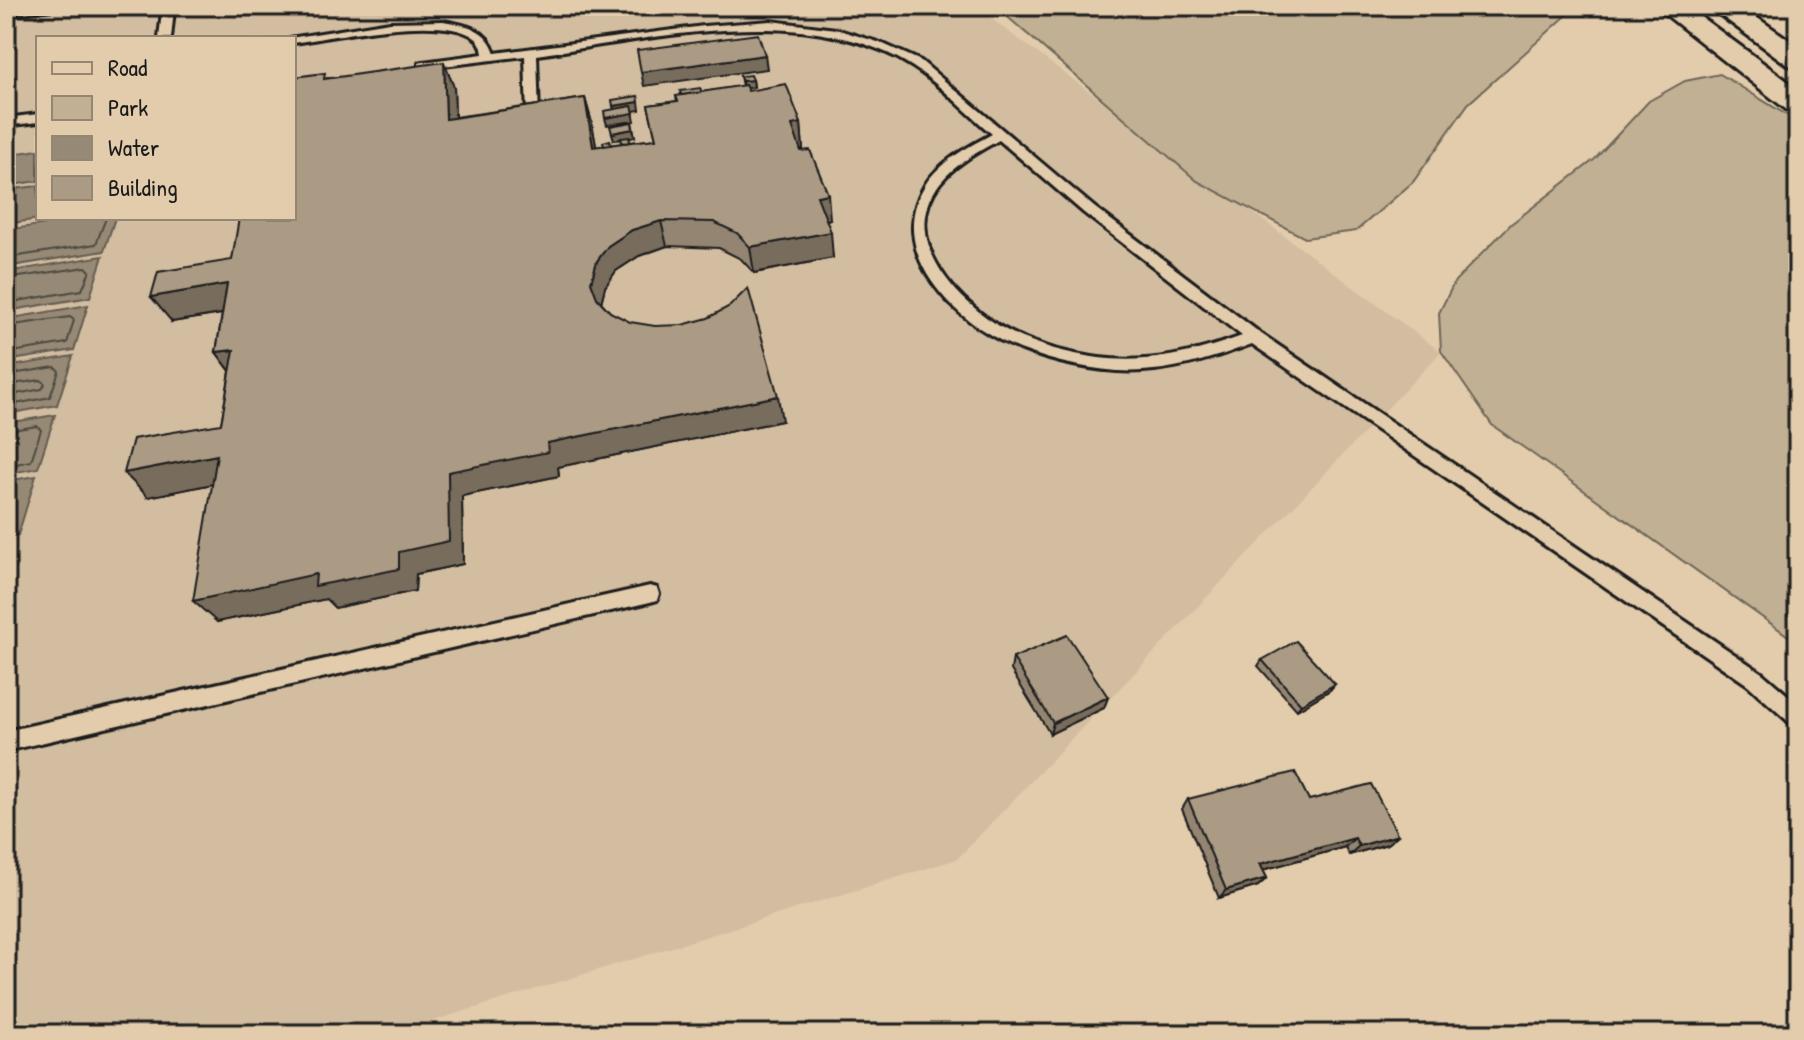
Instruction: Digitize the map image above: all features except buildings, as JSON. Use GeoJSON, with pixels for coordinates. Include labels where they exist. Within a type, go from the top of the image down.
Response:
{"type":"FeatureCollection","features":[{"type":"Feature","properties":{"kind":"main road"},"geometry":{"type":"LineString","coordinates":[[1669,6],[1798,104]]}},
{"type":"Feature","properties":{"kind":"main road"},"geometry":{"type":"LineString","coordinates":[[1722,6],[1798,59]]}},
{"type":"Feature","properties":{"kind":"lane"},"geometry":{"type":"LineString","coordinates":[[6,12],[53,6]]}},
{"type":"Feature","properties":{"kind":"lane"},"geometry":{"type":"LineString","coordinates":[[162,6],[168,10],[165,36]]}},
{"type":"Feature","properties":{"kind":"lane"},"geometry":{"type":"LineString","coordinates":[[296,40],[414,23],[457,27],[477,33],[486,43],[490,57]]}},
{"type":"Feature","properties":{"kind":"lane"},"geometry":{"type":"LineString","coordinates":[[400,69],[771,24],[832,31],[877,45],[917,64],[1089,210],[1254,337],[1755,679],[1798,717]]}},
{"type":"Feature","properties":{"kind":"lane"},"geometry":{"type":"LineString","coordinates":[[531,52],[533,118]]}},
{"type":"Feature","properties":{"kind":"lane"},"geometry":{"type":"LineString","coordinates":[[6,122],[36,118]]}},
{"type":"Feature","properties":{"kind":"lane"},"geometry":{"type":"LineString","coordinates":[[999,135],[959,157],[930,187],[918,223],[926,263],[954,302],[1002,335],[1064,358],[1106,363],[1133,366],[1200,358],[1254,337]]}},
{"type":"Feature","properties":{"kind":"lane"},"geometry":{"type":"LineString","coordinates":[[6,741],[650,594]]}},
{"type":"Feature","properties":{"kind":"shaded area"},"geometry":{"type":"Polygon","coordinates":[[[6,6],[974,6],[1441,352],[957,859],[391,1034],[6,1034],[6,6]]]}},
{"type":"Feature","properties":{"kind":"green space"},"geometry":{"type":"Polygon","coordinates":[[[995,6],[1577,6],[1468,104],[1413,182],[1356,231],[1305,238],[1197,181],[995,6]]]}},
{"type":"Feature","properties":{"kind":"green space"},"geometry":{"type":"Polygon","coordinates":[[[1720,74],[1798,122],[1798,643],[1492,425],[1441,351],[1439,313],[1455,281],[1511,224],[1595,159],[1649,101],[1685,81],[1720,74]]]}},
{"type":"Feature","properties":{"kind":"water"},"geometry":{"type":"Polygon","coordinates":[[[36,150],[36,181],[6,186],[6,155],[36,150]]]}},
{"type":"Feature","properties":{"kind":"water"},"geometry":{"type":"Polygon","coordinates":[[[36,186],[36,220],[6,224],[6,190],[36,186]]]}},
{"type":"Feature","properties":{"kind":"water"},"geometry":{"type":"Polygon","coordinates":[[[73,220],[114,220],[104,251],[6,267],[6,230],[73,220]]]}},
{"type":"Feature","properties":{"kind":"water"},"geometry":{"type":"Polygon","coordinates":[[[103,256],[90,297],[6,311],[6,272],[103,256]]]}},
{"type":"Feature","properties":{"kind":"water"},"geometry":{"type":"Polygon","coordinates":[[[88,305],[74,350],[6,361],[6,319],[88,305]]]}},
{"type":"Feature","properties":{"kind":"water"},"geometry":{"type":"Polygon","coordinates":[[[73,356],[57,405],[6,414],[6,367],[73,356]]]}},
{"type":"Feature","properties":{"kind":"water"},"geometry":{"type":"Polygon","coordinates":[[[55,415],[38,468],[6,474],[6,423],[55,415]]]}},
{"type":"Feature","properties":{"kind":"water"},"geometry":{"type":"Polygon","coordinates":[[[36,476],[18,535],[6,537],[6,481],[36,476]]]}}]}
